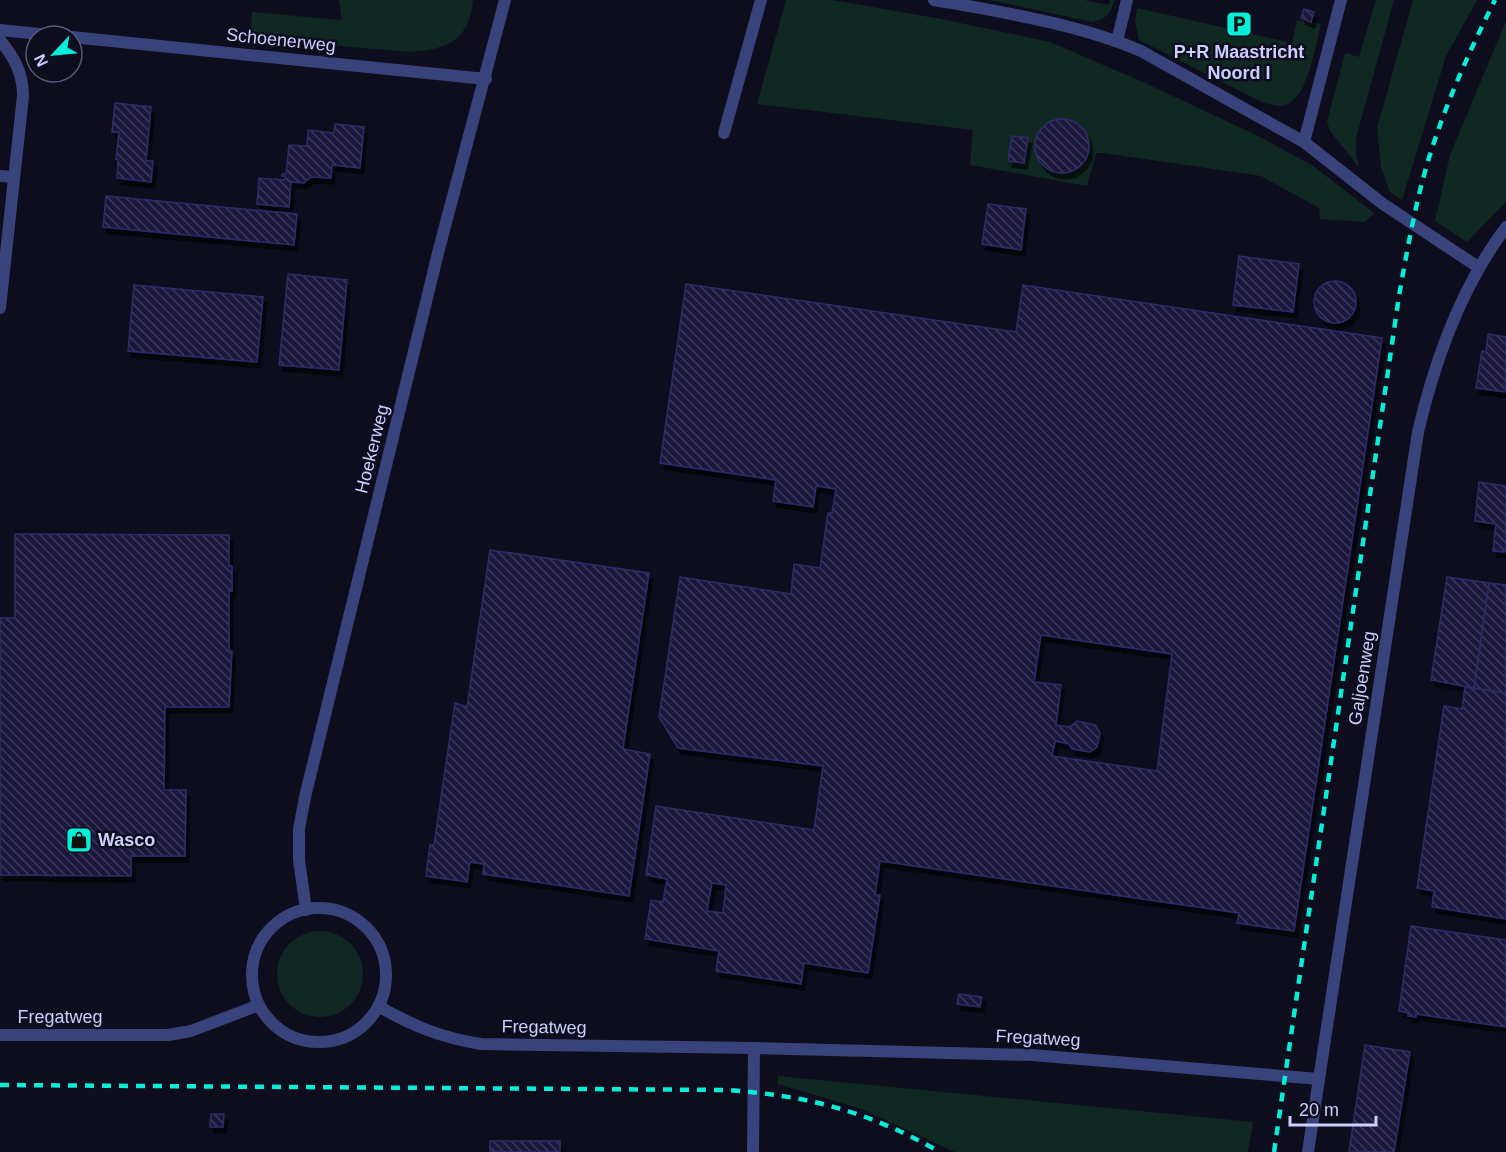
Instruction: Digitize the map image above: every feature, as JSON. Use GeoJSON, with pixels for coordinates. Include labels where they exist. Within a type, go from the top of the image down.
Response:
{"type":"FeatureCollection","features":[{"type":"Feature","properties":{"kind":"street","name":"Hoekerweg"},"geometry":{"type":"LineString","coordinates":[[306,910],[299,860],[299,829],[305,797],[439,249],[486,80],[505,0]]}},
{"type":"Feature","properties":{"kind":"street"},"geometry":{"type":"LineString","coordinates":[[724,133],[761,0]]}},
{"type":"Feature","properties":{"kind":"street"},"geometry":{"type":"LineString","coordinates":[[934,0],[1003,13],[1117,40],[1141,51],[1304,142],[1377,200],[1478,267]]}},
{"type":"Feature","properties":{"kind":"street"},"geometry":{"type":"LineString","coordinates":[[1117,40],[1126,0]]}},
{"type":"Feature","properties":{"kind":"street"},"geometry":{"type":"LineString","coordinates":[[1304,142],[1341,0]]}},
{"type":"Feature","properties":{"kind":"street"},"geometry":{"type":"LineString","coordinates":[[0,30],[24,32]]}},
{"type":"Feature","properties":{"kind":"street","name":"Schoenerweg"},"geometry":{"type":"LineString","coordinates":[[84,38],[402,69],[486,80]]}},
{"type":"Feature","properties":{"kind":"street"},"geometry":{"type":"LineString","coordinates":[[0,40],[15,61],[21,74],[23,89],[0,308]]}},
{"type":"Feature","properties":{"kind":"street"},"geometry":{"type":"LineString","coordinates":[[0,176],[14,177]]}},
{"type":"Feature","properties":{"kind":"street","name":"Galjoenweg"},"geometry":{"type":"LineString","coordinates":[[1308,1152],[1418,432],[1439,356],[1478,267],[1506,227]]}},
{"type":"Feature","properties":{"kind":"street"},"geometry":{"type":"LineString","coordinates":[[306,910],[333,910],[357,921],[376,941],[385,967],[385,980],[378,1006],[359,1029],[333,1041],[303,1041],[283,1032],[267,1017],[253,991],[254,960],[267,933],[291,914],[306,910]]}},
{"type":"Feature","properties":{"kind":"street","name":"Fregatweg"},"geometry":{"type":"LineString","coordinates":[[0,1035],[168,1035],[190,1031],[259,1005]]}},
{"type":"Feature","properties":{"kind":"street","name":"Fregatweg"},"geometry":{"type":"LineString","coordinates":[[378,1006],[427,1031],[450,1039],[481,1044],[754,1047],[1032,1055],[1319,1078]]}},
{"type":"Feature","properties":{"kind":"street"},"geometry":{"type":"LineString","coordinates":[[753,1152],[754,1047]]}},
{"type":"Feature","properties":{"kind":"green space"},"geometry":{"type":"Polygon","coordinates":[[[339,0],[473,0],[471,14],[461,34],[446,45],[423,51],[410,52],[258,39],[251,29],[252,12],[342,20],[339,0]]]}},
{"type":"Feature","properties":{"kind":"green space"},"geometry":{"type":"Polygon","coordinates":[[[786,0],[832,0],[941,19],[1050,42],[1143,82],[1256,135],[1312,165],[1374,213],[1365,222],[1320,219],[1319,208],[1261,176],[1104,153],[1096,153],[1087,186],[970,165],[973,130],[757,104],[786,0]]]}},
{"type":"Feature","properties":{"kind":"green space"},"geometry":{"type":"Polygon","coordinates":[[[990,0],[1084,0],[1109,5],[1110,0],[1114,0],[1107,15],[1092,22],[990,0]]]}},
{"type":"Feature","properties":{"kind":"green space"},"geometry":{"type":"Polygon","coordinates":[[[1376,0],[1394,0],[1356,138],[1359,167],[1330,131],[1327,122],[1345,53],[1359,57],[1376,0]]]}},
{"type":"Feature","properties":{"kind":"green space"},"geometry":{"type":"Polygon","coordinates":[[[1413,0],[1477,0],[1446,56],[1402,200],[1390,192],[1381,168],[1377,128],[1413,0]]]}},
{"type":"Feature","properties":{"kind":"green space"},"geometry":{"type":"Polygon","coordinates":[[[1137,8],[1292,43],[1297,20],[1321,24],[1304,85],[1290,103],[1279,106],[1262,102],[1139,40],[1135,21],[1137,8]]]}},
{"type":"Feature","properties":{"kind":"green space"},"geometry":{"type":"Polygon","coordinates":[[[1506,21],[1506,202],[1467,242],[1435,221],[1450,155],[1506,21]]]}},
{"type":"Feature","properties":{"kind":"green space"},"geometry":{"type":"Polygon","coordinates":[[[320,931],[337,934],[351,943],[360,957],[363,974],[360,991],[351,1005],[337,1014],[320,1017],[303,1014],[289,1005],[280,991],[277,974],[280,957],[289,943],[303,934],[320,931]]]}},
{"type":"Feature","properties":{"kind":"green space"},"geometry":{"type":"Polygon","coordinates":[[[778,1076],[1253,1122],[1248,1152],[955,1152],[862,1109],[778,1084],[778,1076]]]}},
{"type":"Feature","properties":{"kind":"building"},"geometry":{"type":"Polygon","coordinates":[[[1304,9],[1314,12],[1311,22],[1301,18],[1304,9]]]}},
{"type":"Feature","properties":{"kind":"building"},"geometry":{"type":"Polygon","coordinates":[[[115,103],[151,107],[146,161],[153,161],[151,182],[117,178],[118,160],[116,159],[119,132],[112,132],[115,103]]]}},
{"type":"Feature","properties":{"kind":"building"},"geometry":{"type":"Polygon","coordinates":[[[1062,119],[1072,121],[1081,127],[1087,136],[1089,146],[1087,156],[1081,165],[1072,171],[1062,173],[1052,171],[1043,165],[1037,156],[1035,146],[1037,136],[1043,127],[1052,121],[1062,119]]]}},
{"type":"Feature","properties":{"kind":"building"},"geometry":{"type":"Polygon","coordinates":[[[335,124],[364,127],[360,168],[332,165],[331,178],[311,177],[304,183],[291,182],[289,207],[257,204],[259,178],[285,180],[282,174],[286,174],[289,145],[307,146],[308,130],[334,133],[335,124]]]}},
{"type":"Feature","properties":{"kind":"building"},"geometry":{"type":"Polygon","coordinates":[[[1012,136],[1028,138],[1024,163],[1008,161],[1012,136]]]}},
{"type":"Feature","properties":{"kind":"building"},"geometry":{"type":"Polygon","coordinates":[[[106,196],[297,214],[294,245],[103,227],[106,196]]]}},
{"type":"Feature","properties":{"kind":"building"},"geometry":{"type":"Polygon","coordinates":[[[988,204],[1026,209],[1021,250],[982,244],[988,204]]]}},
{"type":"Feature","properties":{"kind":"building"},"geometry":{"type":"Polygon","coordinates":[[[1239,256],[1299,264],[1293,312],[1233,305],[1239,256]]]}},
{"type":"Feature","properties":{"kind":"building"},"geometry":{"type":"Polygon","coordinates":[[[288,274],[347,280],[339,370],[279,365],[288,274]]]}},
{"type":"Feature","properties":{"kind":"building"},"geometry":{"type":"Polygon","coordinates":[[[1335,281],[1343,282],[1350,287],[1355,294],[1355,310],[1350,317],[1343,322],[1335,323],[1327,322],[1320,317],[1315,310],[1314,302],[1315,294],[1320,287],[1327,282],[1335,281]]]}},
{"type":"Feature","properties":{"kind":"building"},"geometry":{"type":"Polygon","coordinates":[[[686,284],[1016,332],[1023,285],[1382,338],[1294,931],[1237,923],[1239,913],[880,861],[875,895],[880,895],[868,973],[804,963],[801,984],[716,971],[719,951],[645,939],[651,900],[663,902],[667,879],[646,875],[656,806],[814,830],[823,766],[678,748],[659,717],[680,577],[791,594],[794,564],[820,568],[828,513],[832,513],[836,489],[816,486],[813,507],[773,501],[776,480],[660,463],[686,284]],[[1041,635],[1034,682],[1061,685],[1056,725],[1070,727],[1077,721],[1095,725],[1100,733],[1097,747],[1090,752],[1072,749],[1069,744],[1055,741],[1052,756],[1157,771],[1172,654],[1041,635]],[[712,883],[707,911],[723,913],[726,885],[712,883]]]}},
{"type":"Feature","properties":{"kind":"building"},"geometry":{"type":"Polygon","coordinates":[[[134,285],[263,297],[257,362],[128,351],[134,285]]]}},
{"type":"Feature","properties":{"kind":"building"},"geometry":{"type":"Polygon","coordinates":[[[1488,334],[1506,337],[1506,392],[1476,388],[1482,351],[1486,352],[1488,334]]]}},
{"type":"Feature","properties":{"kind":"building"},"geometry":{"type":"Polygon","coordinates":[[[1479,482],[1506,486],[1506,552],[1493,551],[1496,524],[1475,521],[1479,482]]]}},
{"type":"Feature","properties":{"kind":"building"},"geometry":{"type":"Polygon","coordinates":[[[15,534],[229,535],[232,591],[229,591],[229,651],[232,651],[229,707],[165,707],[164,790],[186,790],[185,856],[131,856],[131,876],[0,875],[0,618],[15,618],[15,534]]]}},
{"type":"Feature","properties":{"kind":"building"},"geometry":{"type":"Polygon","coordinates":[[[490,550],[649,573],[623,749],[650,754],[629,896],[483,874],[484,864],[470,862],[467,882],[426,876],[430,845],[434,845],[455,703],[467,707],[490,550]]]}},
{"type":"Feature","properties":{"kind":"building"},"geometry":{"type":"Polygon","coordinates":[[[1447,577],[1489,583],[1474,688],[1431,680],[1447,577]]]}},
{"type":"Feature","properties":{"kind":"building"},"geometry":{"type":"Polygon","coordinates":[[[1489,583],[1506,585],[1506,693],[1474,688],[1489,583]]]}},
{"type":"Feature","properties":{"kind":"building"},"geometry":{"type":"Polygon","coordinates":[[[1465,687],[1506,693],[1506,919],[1432,907],[1434,891],[1417,888],[1444,706],[1462,709],[1465,687]]]}},
{"type":"Feature","properties":{"kind":"building"},"geometry":{"type":"Polygon","coordinates":[[[1411,926],[1506,940],[1506,1027],[1416,1014],[1416,1017],[1408,1016],[1408,1013],[1399,1011],[1411,926]]]}},
{"type":"Feature","properties":{"kind":"building"},"geometry":{"type":"Polygon","coordinates":[[[959,994],[982,997],[980,1007],[957,1004],[959,994]]]}},
{"type":"Feature","properties":{"kind":"building"},"geometry":{"type":"Polygon","coordinates":[[[1365,1045],[1410,1052],[1394,1152],[1349,1152],[1365,1045]]]}},
{"type":"Feature","properties":{"kind":"building"},"geometry":{"type":"Polygon","coordinates":[[[211,1114],[224,1114],[223,1127],[210,1127],[211,1114]]]}},
{"type":"Feature","properties":{"kind":"building"},"geometry":{"type":"Polygon","coordinates":[[[490,1141],[560,1141],[560,1152],[490,1152],[490,1141]]]}},
{"type":"Feature","properties":{"kind":"railway"},"geometry":{"type":"LineString","coordinates":[[1274,1152],[1408,245],[1423,178],[1442,120],[1495,0]]}},
{"type":"Feature","properties":{"kind":"railway"},"geometry":{"type":"LineString","coordinates":[[0,1085],[727,1090],[785,1096],[837,1108],[888,1126],[940,1152]]}},
{"type":"Feature","properties":{"kind":"place","name":"P+R Maastricht Noord I"},"geometry":{"type":"Point","coordinates":[1239,24]}},
{"type":"Feature","properties":{"kind":"place","name":"Wasco"},"geometry":{"type":"Point","coordinates":[79,840]}}]}
